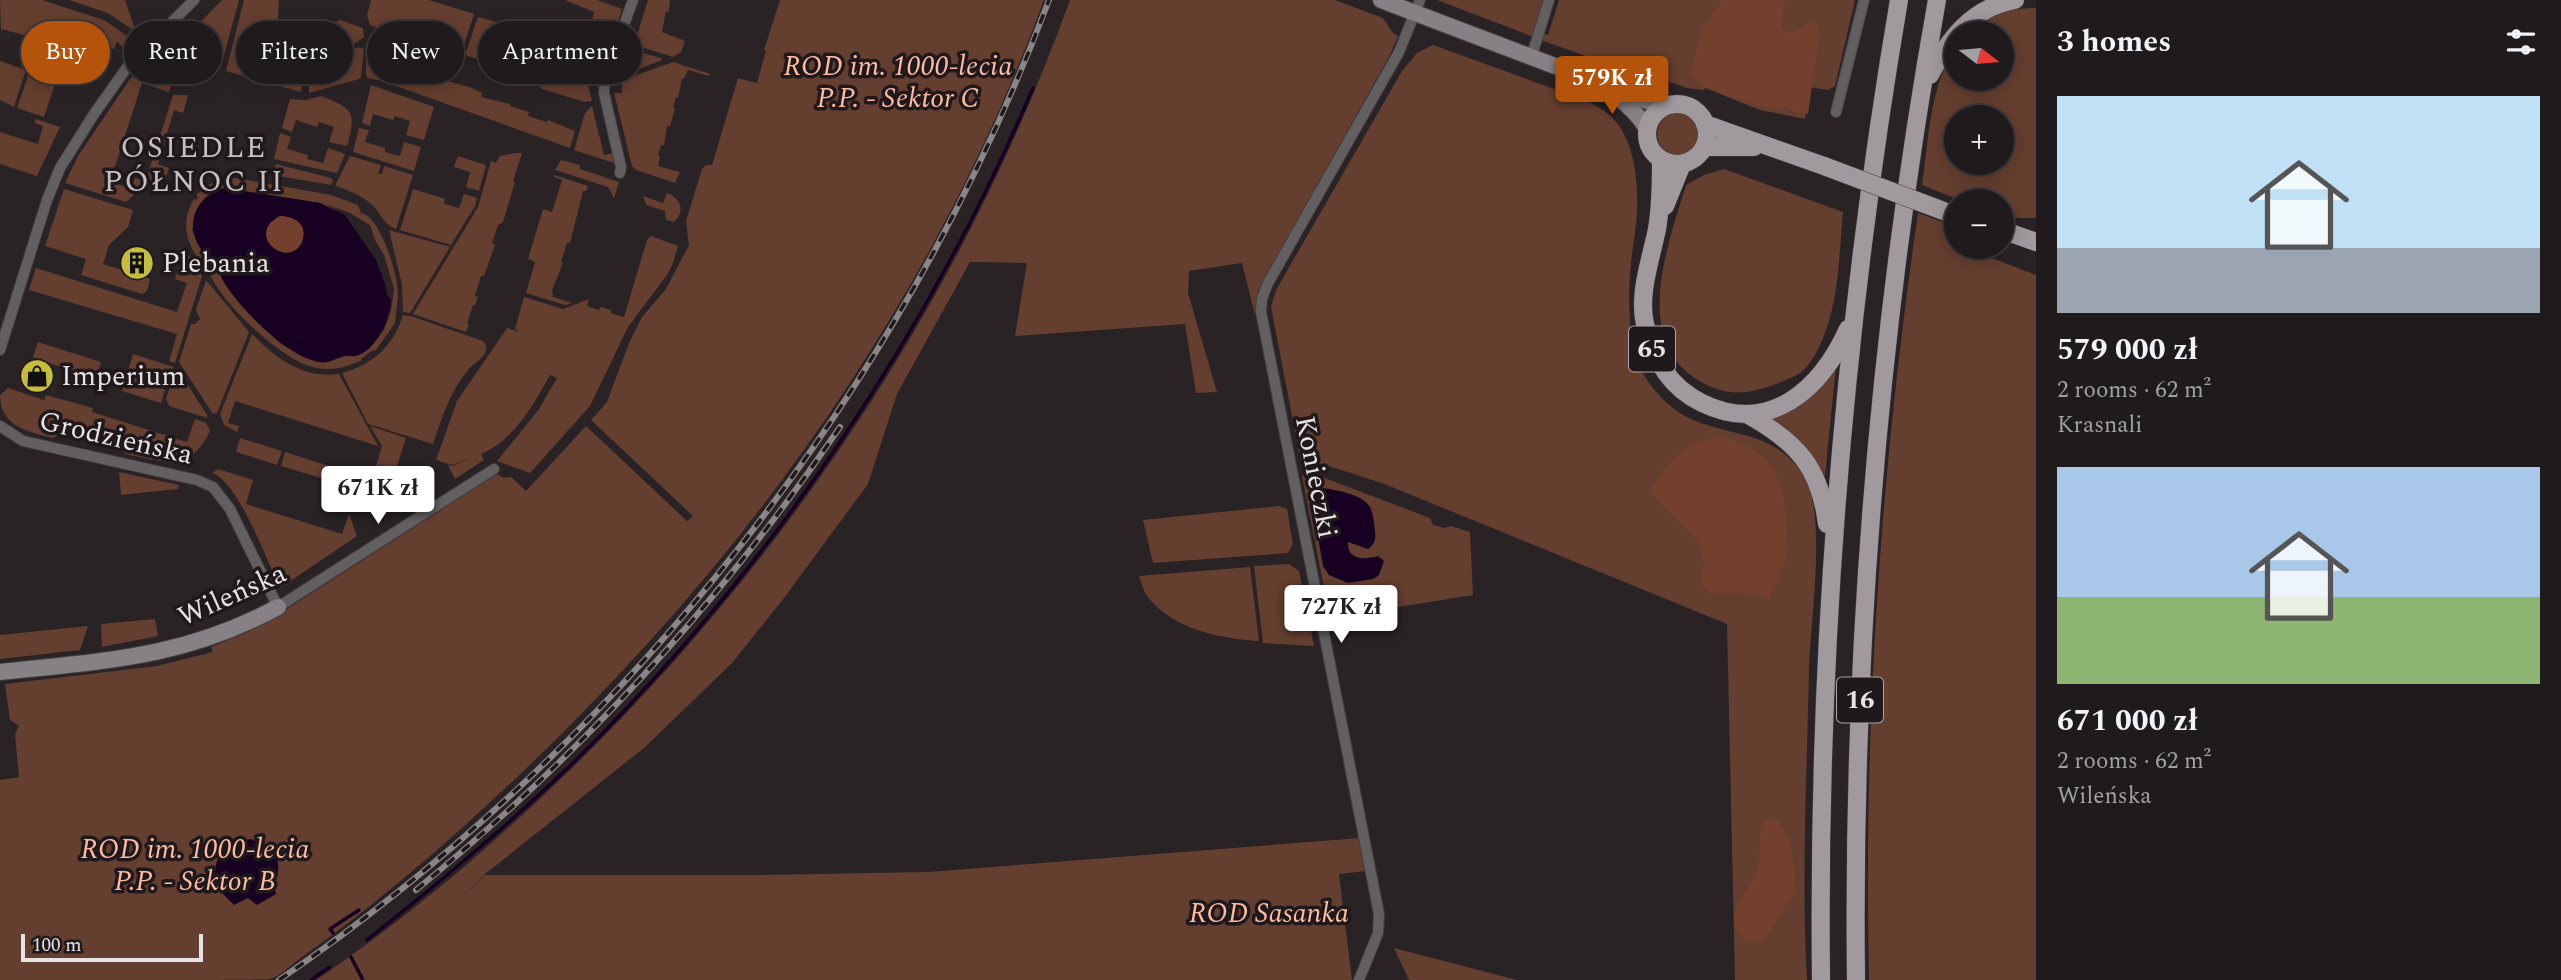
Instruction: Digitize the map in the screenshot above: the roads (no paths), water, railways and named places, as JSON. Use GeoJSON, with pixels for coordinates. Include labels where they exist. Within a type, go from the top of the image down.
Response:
{"type":"FeatureCollection","features":[{"type":"Feature","properties":{"kind":"main road","name":"16"},"geometry":{"type":"LineString","coordinates":[[1821,980],[1821,788],[1831,556],[1866,217],[1899,0]]}},
{"type":"Feature","properties":{"kind":"main road","name":"16"},"geometry":{"type":"LineString","coordinates":[[1856,980],[1856,794],[1864,608],[1878,420],[1900,232],[1937,0]]}},
{"type":"Feature","properties":{"kind":"main road"},"geometry":{"type":"LineString","coordinates":[[1923,87],[1952,37],[1968,21],[1987,8],[2015,0]]}},
{"type":"Feature","properties":{"kind":"main road"},"geometry":{"type":"LineString","coordinates":[[1647,130],[1654,115],[1663,107],[1672,104],[1690,107],[1698,112],[1706,124],[1707,138],[1704,147],[1692,160],[1682,164],[1661,160]]}},
{"type":"Feature","properties":{"kind":"main road"},"geometry":{"type":"LineString","coordinates":[[1706,124],[1944,211]]}},
{"type":"Feature","properties":{"kind":"main road","name":"65"},"geometry":{"type":"LineString","coordinates":[[1647,130],[1650,148],[1661,160],[1657,226],[1645,285],[1644,321],[1661,368],[1673,384],[1692,398],[1713,408],[1750,416],[1786,438],[1802,454],[1819,484],[1831,556]]}},
{"type":"Feature","properties":{"kind":"main road"},"geometry":{"type":"LineString","coordinates":[[1704,147],[1771,147]]}},
{"type":"Feature","properties":{"kind":"main road"},"geometry":{"type":"LineString","coordinates":[[1657,226],[1682,164]]}},
{"type":"Feature","properties":{"kind":"main road"},"geometry":{"type":"LineString","coordinates":[[2014,230],[2036,230]]}},
{"type":"Feature","properties":{"kind":"main road"},"geometry":{"type":"LineString","coordinates":[[2014,234],[2036,242]]}},
{"type":"Feature","properties":{"kind":"main road"},"geometry":{"type":"LineString","coordinates":[[1750,416],[1775,409],[1816,380],[1840,347],[1855,314]]}},
{"type":"Feature","properties":{"kind":"street"},"geometry":{"type":"LineString","coordinates":[[0,350],[47,200],[61,168],[128,66],[194,0]]}},
{"type":"Feature","properties":{"kind":"street"},"geometry":{"type":"LineString","coordinates":[[620,173],[621,167],[605,101],[604,83],[633,0]]}},
{"type":"Feature","properties":{"kind":"street"},"geometry":{"type":"LineString","coordinates":[[1381,0],[1417,6],[1531,58],[1663,107]]}},
{"type":"Feature","properties":{"kind":"street"},"geometry":{"type":"LineString","coordinates":[[1531,58],[1549,0]]}},
{"type":"Feature","properties":{"kind":"street"},"geometry":{"type":"LineString","coordinates":[[1836,112],[1864,0]]}},
{"type":"Feature","properties":{"kind":"street","name":"Konieczki"},"geometry":{"type":"LineString","coordinates":[[1359,980],[1378,933],[1379,914],[1261,312],[1267,285],[1399,52],[1417,6]]}},
{"type":"Feature","properties":{"kind":"street"},"geometry":{"type":"LineString","coordinates":[[1601,83],[1628,104],[1647,130]]}},
{"type":"Feature","properties":{"kind":"street","name":"Grodzieńska"},"geometry":{"type":"LineString","coordinates":[[0,426],[23,441],[197,480],[213,487],[230,509],[278,607]]}},
{"type":"Feature","properties":{"kind":"street","name":"Wileńska"},"geometry":{"type":"LineString","coordinates":[[0,672],[149,655],[221,634],[278,607],[494,469]]}},
{"type":"Feature","properties":{"kind":"waterway"},"geometry":{"type":"LineString","coordinates":[[367,940],[477,849],[583,753],[653,680],[719,604],[840,442],[894,357],[945,270],[991,180],[1033,88]]}},
{"type":"Feature","properties":{"kind":"waterway"},"geometry":{"type":"LineString","coordinates":[[333,933],[330,929],[359,910]]}},
{"type":"Feature","properties":{"kind":"waterway"},"geometry":{"type":"LineString","coordinates":[[351,957],[363,980]]}},
{"type":"Feature","properties":{"kind":"waterway"},"geometry":{"type":"LineString","coordinates":[[311,980],[330,967]]}},
{"type":"Feature","properties":{"kind":"railway"},"geometry":{"type":"LineString","coordinates":[[279,980],[406,886],[525,782],[636,669],[739,548],[832,420],[915,285],[988,145],[1049,0]]}},
{"type":"Feature","properties":{"kind":"railway"},"geometry":{"type":"LineString","coordinates":[[416,890],[534,786],[644,674],[697,615],[746,554],[840,427]]}},
{"type":"Feature","properties":{"kind":"place","name":"Plebania"},"geometry":{"type":"Point","coordinates":[137,263]}},
{"type":"Feature","properties":{"kind":"place","name":"Imperium"},"geometry":{"type":"Point","coordinates":[37,376]}},
{"type":"Feature","properties":{"kind":"district","name":"OSIEDLE PÓŁNOC II"},"geometry":{"type":"Point","coordinates":[194,165]}},
{"type":"Feature","properties":{"kind":"park label","name":"ROD im. 1000-lecia P.P. - Sektor C"},"geometry":{"type":"Point","coordinates":[898,82]}},
{"type":"Feature","properties":{"kind":"park label","name":"ROD im. 1000-lecia P.P. - Sektor B"},"geometry":{"type":"Point","coordinates":[195,865]}},
{"type":"Feature","properties":{"kind":"park label","name":"ROD Sasanka"},"geometry":{"type":"Point","coordinates":[1269,913]}}]}
